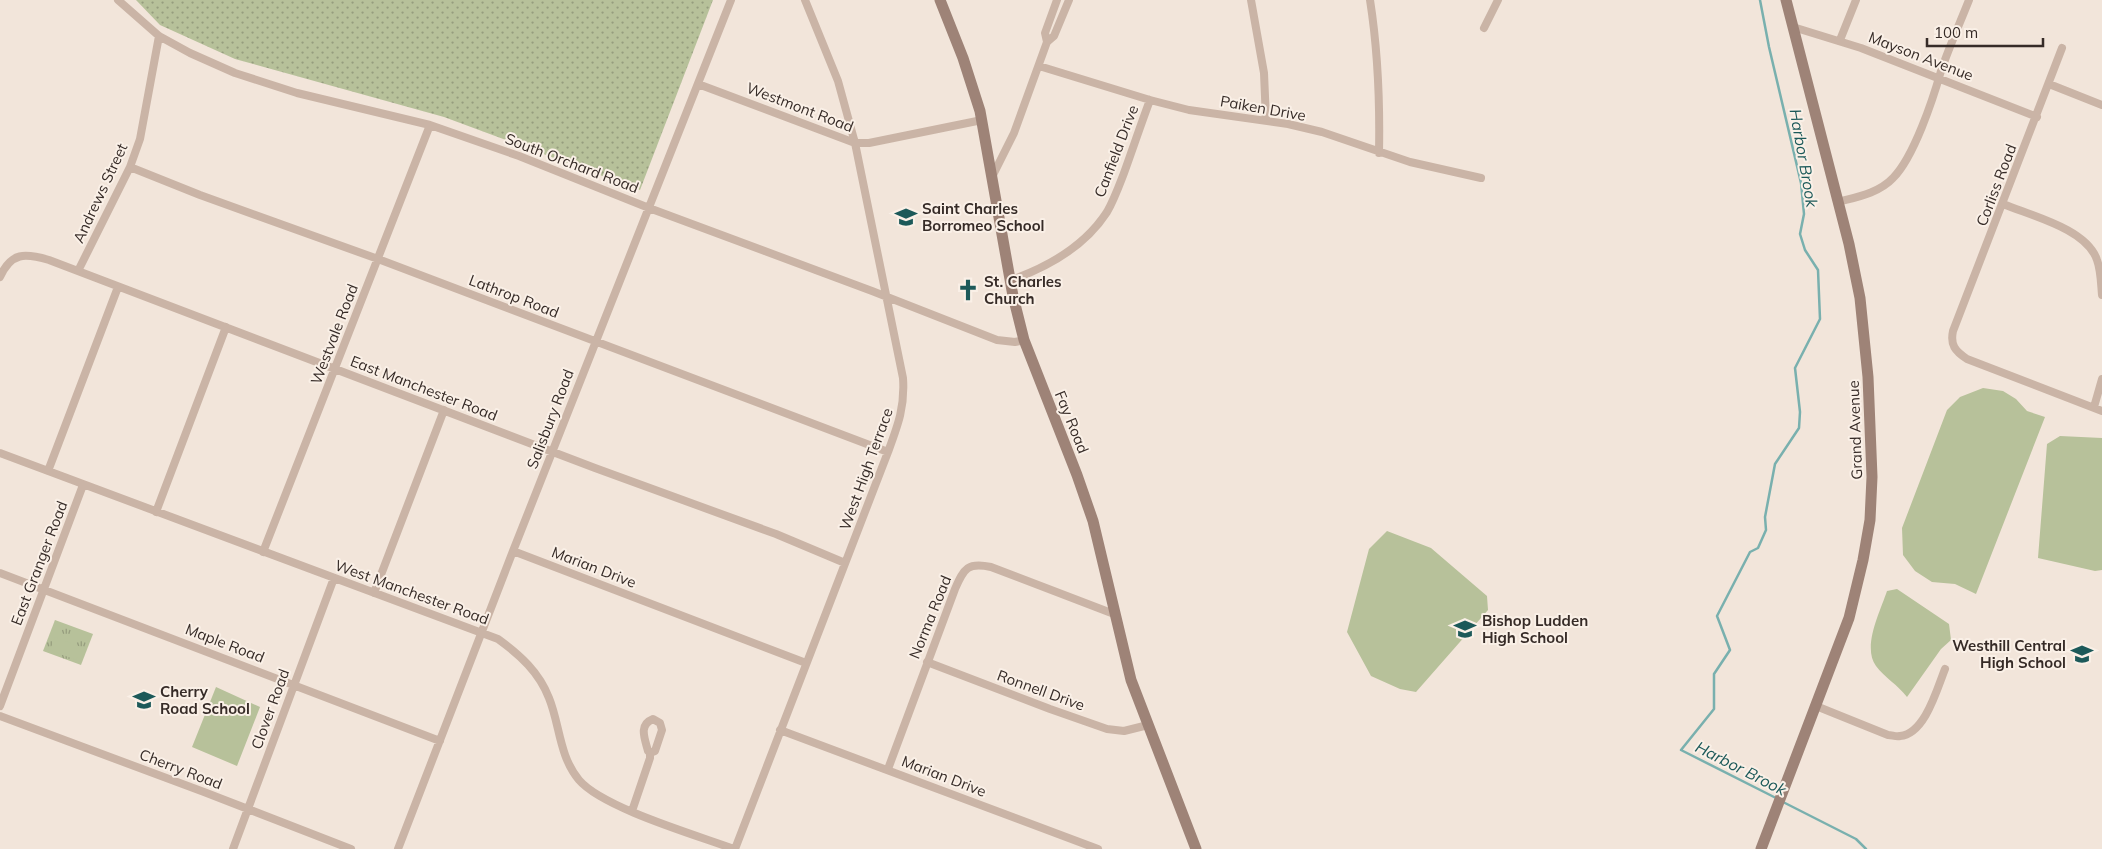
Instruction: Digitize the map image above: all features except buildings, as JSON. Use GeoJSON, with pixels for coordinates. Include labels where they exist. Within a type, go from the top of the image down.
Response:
{"type":"FeatureCollection","features":[{"type":"Feature","properties":{"kind":"street","name":"South Orchard Road"},"geometry":{"type":"LineString","coordinates":[[118,0],[159,36],[190,53],[235,73],[297,93],[430,125],[519,156],[648,208],[998,340],[1014,342],[1024,340]]}},
{"type":"Feature","properties":{"kind":"street","name":"Salisbury Road"},"geometry":{"type":"LineString","coordinates":[[398,849],[481,632],[730,0]]}},
{"type":"Feature","properties":{"kind":"street","name":"West High Terrace"},"geometry":{"type":"LineString","coordinates":[[734,849],[888,452],[902,414],[904,398],[903,378],[855,143],[838,81],[805,0]]}},
{"type":"Feature","properties":{"kind":"street","name":"Fay Road"},"geometry":{"type":"LineString","coordinates":[[940,0],[964,58],[982,120],[1011,280],[1024,340],[1093,521],[1131,680],[1196,849]]}},
{"type":"Feature","properties":{"kind":"street"},"geometry":{"type":"LineString","coordinates":[[993,175],[1014,133],[1039,66],[1047,42],[1046,33],[1057,0]]}},
{"type":"Feature","properties":{"kind":"street"},"geometry":{"type":"LineString","coordinates":[[1047,42],[1054,36],[1069,0]]}},
{"type":"Feature","properties":{"kind":"street"},"geometry":{"type":"LineString","coordinates":[[1251,0],[1264,73],[1266,120]]}},
{"type":"Feature","properties":{"kind":"street"},"geometry":{"type":"LineString","coordinates":[[1370,0],[1376,40],[1380,112],[1379,152]]}},
{"type":"Feature","properties":{"kind":"street"},"geometry":{"type":"LineString","coordinates":[[1484,28],[1498,0]]}},
{"type":"Feature","properties":{"kind":"street","name":"Grand Avenue"},"geometry":{"type":"LineString","coordinates":[[1761,849],[1816,706],[1855,597],[1870,520],[1872,477],[1868,377],[1863,322],[1849,244],[1786,0]]}},
{"type":"Feature","properties":{"kind":"street"},"geometry":{"type":"LineString","coordinates":[[1840,40],[1856,0]]}},
{"type":"Feature","properties":{"kind":"street"},"geometry":{"type":"LineString","coordinates":[[1838,202],[1882,188],[1894,178],[1906,160],[1930,106],[1969,0]]}},
{"type":"Feature","properties":{"kind":"street","name":"Mayson Avenue"},"geometry":{"type":"LineString","coordinates":[[1793,27],[1840,40],[2037,117]]}},
{"type":"Feature","properties":{"kind":"street","name":"Andrews Street"},"geometry":{"type":"LineString","coordinates":[[78,271],[130,167],[140,139],[159,36]]}},
{"type":"Feature","properties":{"kind":"street","name":"Corliss Road"},"geometry":{"type":"LineString","coordinates":[[2062,48],[2050,84],[1951,339],[1953,347],[1967,359],[2094,408]]}},
{"type":"Feature","properties":{"kind":"street","name":"Paiken Drive"},"geometry":{"type":"LineString","coordinates":[[1039,66],[1189,110],[1266,120],[1322,132],[1419,164],[1481,178]]}},
{"type":"Feature","properties":{"kind":"street","name":"Westmont Road"},"geometry":{"type":"LineString","coordinates":[[698,84],[855,143],[869,143],[982,120]]}},
{"type":"Feature","properties":{"kind":"street"},"geometry":{"type":"LineString","coordinates":[[2050,84],[2102,105]]}},
{"type":"Feature","properties":{"kind":"street","name":"Canfield Drive"},"geometry":{"type":"LineString","coordinates":[[1011,280],[1036,271],[1061,258],[1087,235],[1106,212],[1115,196],[1150,100]]}},
{"type":"Feature","properties":{"kind":"street","name":"Westvale Road"},"geometry":{"type":"LineString","coordinates":[[263,552],[430,125]]}},
{"type":"Feature","properties":{"kind":"street","name":"Lathrop Road"},"geometry":{"type":"LineString","coordinates":[[130,167],[200,195],[378,259],[888,452]]}},
{"type":"Feature","properties":{"kind":"street"},"geometry":{"type":"LineString","coordinates":[[2003,204],[2080,236],[2092,247],[2098,261],[2102,295]]}},
{"type":"Feature","properties":{"kind":"street","name":"East Manchester Road"},"geometry":{"type":"LineString","coordinates":[[0,277],[12,259],[22,255],[49,260],[776,534],[846,563]]}},
{"type":"Feature","properties":{"kind":"street"},"geometry":{"type":"LineString","coordinates":[[48,471],[118,287]]}},
{"type":"Feature","properties":{"kind":"street"},"geometry":{"type":"LineString","coordinates":[[156,512],[226,327]]}},
{"type":"Feature","properties":{"kind":"street"},"geometry":{"type":"LineString","coordinates":[[2102,379],[2094,408],[2102,411]]}},
{"type":"Feature","properties":{"kind":"street"},"geometry":{"type":"LineString","coordinates":[[374,593],[444,410]]}},
{"type":"Feature","properties":{"kind":"street","name":"West Manchester Road"},"geometry":{"type":"LineString","coordinates":[[0,453],[498,639],[516,652],[541,680],[550,699],[562,748],[569,766],[589,790],[632,812],[734,849]]}},
{"type":"Feature","properties":{"kind":"street","name":"East Granger Road"},"geometry":{"type":"LineString","coordinates":[[0,706],[83,485]]}},
{"type":"Feature","properties":{"kind":"street","name":"Marian Drive"},"geometry":{"type":"LineString","coordinates":[[513,551],[806,663]]}},
{"type":"Feature","properties":{"kind":"street","name":"Norma Road"},"geometry":{"type":"LineString","coordinates":[[888,769],[927,662],[962,574],[970,566],[977,564],[991,567],[1114,614]]}},
{"type":"Feature","properties":{"kind":"street","name":"Maple Road"},"geometry":{"type":"LineString","coordinates":[[0,573],[440,741]]}},
{"type":"Feature","properties":{"kind":"street","name":"Clover Road"},"geometry":{"type":"LineString","coordinates":[[233,849],[334,578]]}},
{"type":"Feature","properties":{"kind":"street","name":"Ronnell Drive"},"geometry":{"type":"LineString","coordinates":[[927,662],[1050,710],[1108,729],[1124,731],[1148,725]]}},
{"type":"Feature","properties":{"kind":"street"},"geometry":{"type":"LineString","coordinates":[[1816,706],[1888,735],[1899,737],[1916,730],[1926,715],[1945,669]]}},
{"type":"Feature","properties":{"kind":"street","name":"Cherry Road"},"geometry":{"type":"LineString","coordinates":[[0,716],[351,849]]}},
{"type":"Feature","properties":{"kind":"street","name":"Marian Drive"},"geometry":{"type":"LineString","coordinates":[[780,730],[1098,849]]}},
{"type":"Feature","properties":{"kind":"street"},"geometry":{"type":"LineString","coordinates":[[632,812],[650,753]]}},
{"type":"Feature","properties":{"kind":"green space"},"geometry":{"type":"Polygon","coordinates":[[[136,0],[713,0],[640,190],[444,117],[235,59],[160,25],[136,0]]]}},
{"type":"Feature","properties":{"kind":"green space"},"geometry":{"type":"Polygon","coordinates":[[[1983,388],[2003,391],[2016,399],[2027,411],[2045,417],[1976,594],[1955,584],[1932,582],[1915,571],[1903,555],[1902,528],[1947,410],[1960,397],[1983,388]]]}},
{"type":"Feature","properties":{"kind":"green space"},"geometry":{"type":"Polygon","coordinates":[[[2060,436],[2102,438],[2102,570],[2095,571],[2038,558],[2047,444],[2060,436]]]}},
{"type":"Feature","properties":{"kind":"green space"},"geometry":{"type":"Polygon","coordinates":[[[1387,531],[1431,548],[1487,596],[1488,610],[1416,692],[1400,689],[1371,676],[1347,632],[1369,549],[1387,531]]]}},
{"type":"Feature","properties":{"kind":"green space"},"geometry":{"type":"Polygon","coordinates":[[[1897,589],[1949,624],[1951,640],[1941,649],[1907,697],[1876,666],[1872,658],[1871,649],[1871,639],[1887,591],[1897,589]]]}},
{"type":"Feature","properties":{"kind":"green space"},"geometry":{"type":"Polygon","coordinates":[[[55,620],[93,634],[81,665],[43,651],[55,620]]]}},
{"type":"Feature","properties":{"kind":"green space"},"geometry":{"type":"Polygon","coordinates":[[[55,637],[81,647],[76,660],[50,650],[55,637]]]}},
{"type":"Feature","properties":{"kind":"green space"},"geometry":{"type":"Polygon","coordinates":[[[216,687],[260,707],[237,766],[192,747],[216,687]]]}},
{"type":"Feature","properties":{"kind":"waterway","name":"Harbor Brook"},"geometry":{"type":"LineString","coordinates":[[1760,0],[1801,183],[1804,214],[1800,234],[1805,250],[1818,270],[1820,319],[1795,368],[1800,412],[1799,428],[1775,464],[1765,517],[1766,530],[1758,548],[1750,552],[1717,616],[1730,650],[1714,674],[1714,709],[1681,750],[1776,798]]}},
{"type":"Feature","properties":{"kind":"waterway","name":"Harbor Brook"},"geometry":{"type":"LineString","coordinates":[[1783,802],[1856,839],[1866,849]]}},
{"type":"Feature","properties":{"kind":"place","name":"Saint Charles Borromeo School"},"geometry":{"type":"Point","coordinates":[906,217]}},
{"type":"Feature","properties":{"kind":"place","name":"St. Charles Church"},"geometry":{"type":"Point","coordinates":[968,290]}},
{"type":"Feature","properties":{"kind":"place","name":"Bishop Ludden High School"},"geometry":{"type":"Point","coordinates":[1465,629]}},
{"type":"Feature","properties":{"kind":"place","name":"Westhill Central High School"},"geometry":{"type":"Point","coordinates":[2082,654]}},
{"type":"Feature","properties":{"kind":"place","name":"Cherry Road School"},"geometry":{"type":"Point","coordinates":[144,700]}}]}
